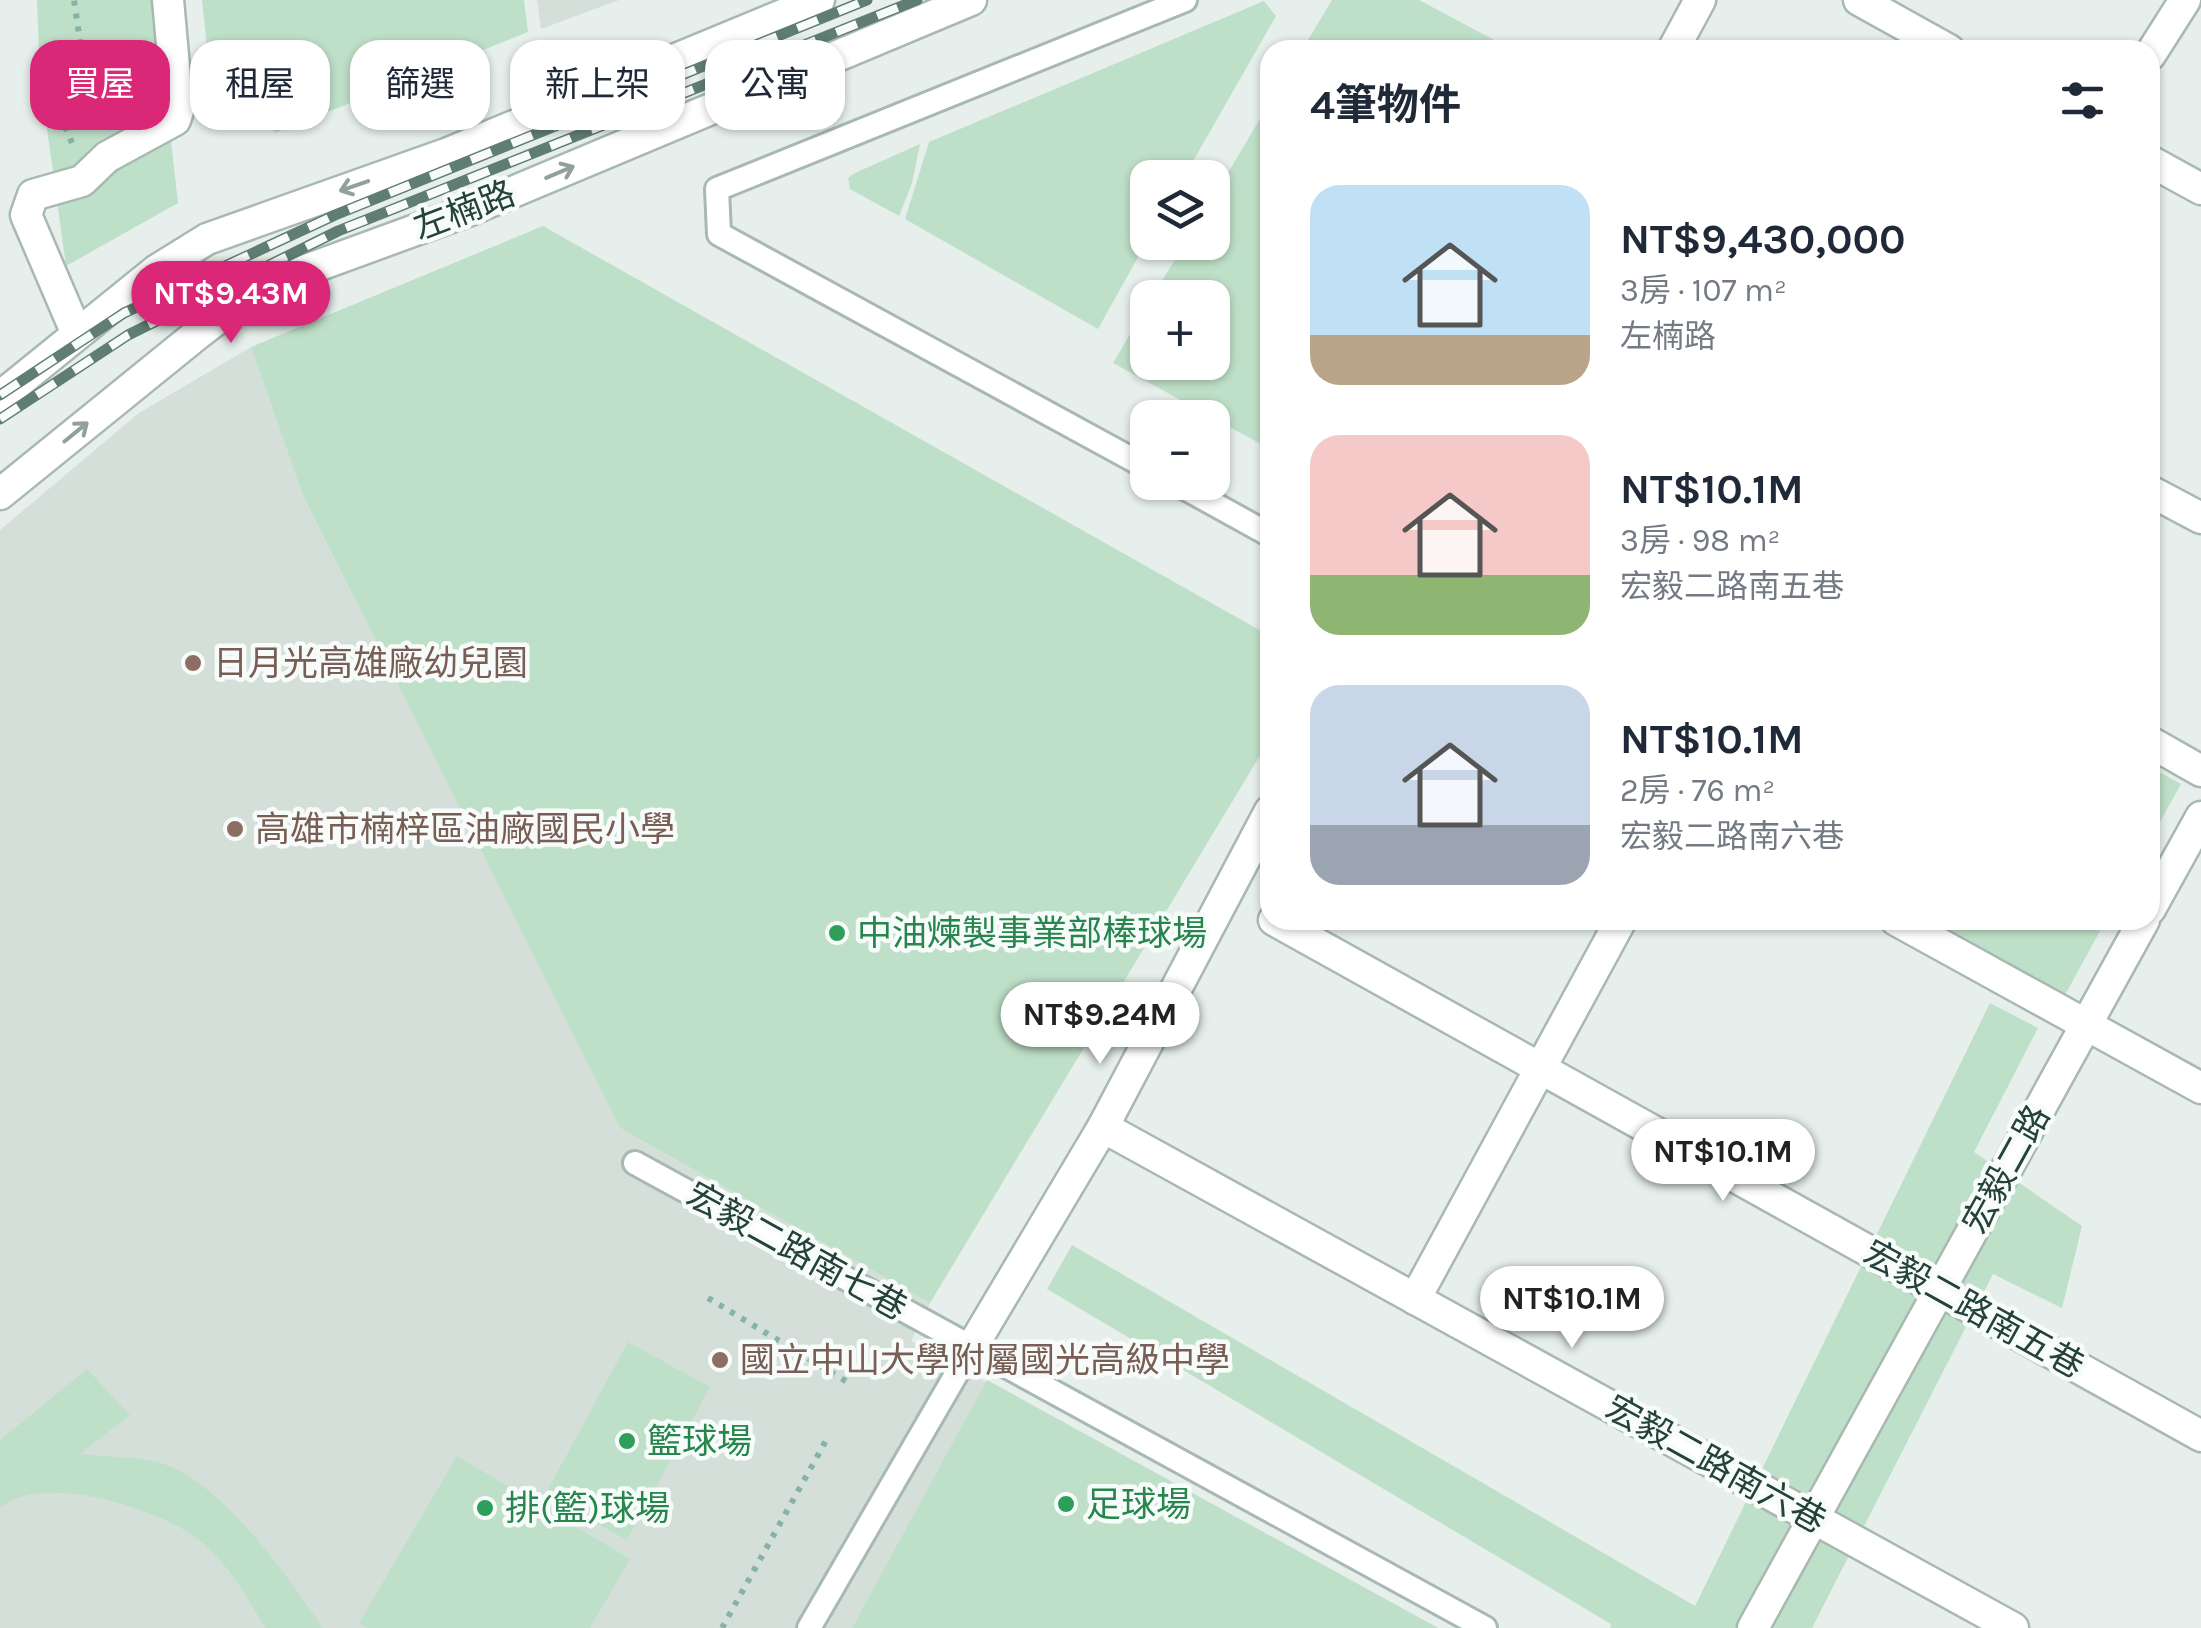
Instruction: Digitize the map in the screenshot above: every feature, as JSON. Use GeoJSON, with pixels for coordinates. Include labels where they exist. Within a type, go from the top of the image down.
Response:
{"type":"FeatureCollection","features":[{"type":"Feature","properties":{"kind":"street"},"geometry":{"type":"LineString","coordinates":[[77,334],[26,215],[33,194],[82,180],[108,156],[175,120],[178,111],[168,0]]}},
{"type":"Feature","properties":{"kind":"street","name":"左楠路"},"geometry":{"type":"LineString","coordinates":[[0,398],[157,270],[207,239],[446,154],[819,0]]}},
{"type":"Feature","properties":{"kind":"street"},"geometry":{"type":"LineString","coordinates":[[1679,40],[1700,0]]}},
{"type":"Feature","properties":{"kind":"street"},"geometry":{"type":"LineString","coordinates":[[1858,0],[1931,40]]}},
{"type":"Feature","properties":{"kind":"street"},"geometry":{"type":"LineString","coordinates":[[2160,40],[2185,0]]}},
{"type":"Feature","properties":{"kind":"street","name":"左楠路"},"geometry":{"type":"LineString","coordinates":[[0,494],[242,300],[287,277],[470,210],[968,1]]}},
{"type":"Feature","properties":{"kind":"street"},"geometry":{"type":"LineString","coordinates":[[2160,167],[2201,190]]}},
{"type":"Feature","properties":{"kind":"street"},"geometry":{"type":"LineString","coordinates":[[2160,496],[2201,518]]}},
{"type":"Feature","properties":{"kind":"street"},"geometry":{"type":"LineString","coordinates":[[2160,748],[2201,771]]}},
{"type":"Feature","properties":{"kind":"street"},"geometry":{"type":"LineString","coordinates":[[2160,892],[2201,818]]}},
{"type":"Feature","properties":{"kind":"street"},"geometry":{"type":"LineString","coordinates":[[972,1347],[1103,1126],[1260,830]]}},
{"type":"Feature","properties":{"kind":"street","name":"宏毅二路南五巷"},"geometry":{"type":"LineString","coordinates":[[1226,894],[1260,912]]}},
{"type":"Feature","properties":{"kind":"street","name":"宏毅二路南五巷"},"geometry":{"type":"LineString","coordinates":[[1292,930],[2201,1436]]}},
{"type":"Feature","properties":{"kind":"street"},"geometry":{"type":"LineString","coordinates":[[1416,1298],[1616,930]]}},
{"type":"Feature","properties":{"kind":"street"},"geometry":{"type":"LineString","coordinates":[[1914,930],[2201,1088]]}},
{"type":"Feature","properties":{"kind":"street","name":"宏毅二路"},"geometry":{"type":"LineString","coordinates":[[1753,1628],[2138,930]]}},
{"type":"Feature","properties":{"kind":"street","name":"宏毅二路南六巷"},"geometry":{"type":"LineString","coordinates":[[1103,1126],[2013,1628]]}},
{"type":"Feature","properties":{"kind":"lane"},"geometry":{"type":"LineString","coordinates":[[1130,458],[719,234],[717,190],[1185,0]]}},
{"type":"Feature","properties":{"kind":"lane"},"geometry":{"type":"LineString","coordinates":[[1207,500],[1260,529]]}},
{"type":"Feature","properties":{"kind":"lane","name":"宏毅二路南七巷"},"geometry":{"type":"LineString","coordinates":[[635,1163],[1485,1628]]}},
{"type":"Feature","properties":{"kind":"lane"},"geometry":{"type":"LineString","coordinates":[[809,1628],[972,1347]]}},
{"type":"Feature","properties":{"kind":"path"},"geometry":{"type":"LineString","coordinates":[[74,0],[80,40]]}},
{"type":"Feature","properties":{"kind":"path"},"geometry":{"type":"LineString","coordinates":[[66,186],[72,138],[68,130]]}},
{"type":"Feature","properties":{"kind":"path"},"geometry":{"type":"LineString","coordinates":[[72,138],[86,138],[94,130]]}},
{"type":"Feature","properties":{"kind":"path"},"geometry":{"type":"LineString","coordinates":[[708,1298],[849,1384]]}},
{"type":"Feature","properties":{"kind":"path"},"geometry":{"type":"LineString","coordinates":[[722,1628],[828,1437]]}},
{"type":"Feature","properties":{"kind":"shaded area"},"geometry":{"type":"Polygon","coordinates":[[[537,0],[619,0],[541,29],[537,0]]]}},
{"type":"Feature","properties":{"kind":"shaded area","name":"高雄市楠梓區油廠國民小學"},"geometry":{"type":"Polygon","coordinates":[[[251,347],[303,496],[620,1128],[930,1303],[911,1341],[1438,1628],[0,1628],[0,530],[139,413],[251,347]]]}},
{"type":"Feature","properties":{"kind":"green space"},"geometry":{"type":"Polygon","coordinates":[[[37,0],[155,0],[160,40],[39,40],[37,0]]]}},
{"type":"Feature","properties":{"kind":"green space"},"geometry":{"type":"Polygon","coordinates":[[[202,0],[524,0],[528,32],[490,47],[490,40],[350,40],[350,103],[330,111],[330,40],[206,40],[202,0]]]}},
{"type":"Feature","properties":{"kind":"green space"},"geometry":{"type":"Polygon","coordinates":[[[1332,0],[1419,0],[1494,40],[1308,40],[1332,0]]]}},
{"type":"Feature","properties":{"kind":"green space"},"geometry":{"type":"Polygon","coordinates":[[[1264,1],[1276,16],[1194,160],[1130,160],[1130,260],[1136,260],[1098,329],[905,219],[929,142],[1264,1]]]}},
{"type":"Feature","properties":{"kind":"green space"},"geometry":{"type":"Polygon","coordinates":[[[1260,119],[1260,444],[1230,427],[1230,400],[1181,400],[1144,380],[1230,380],[1230,280],[1162,280],[1175,260],[1230,260],[1230,169],[1260,119]]]}},
{"type":"Feature","properties":{"kind":"green space"},"geometry":{"type":"Polygon","coordinates":[[[47,130],[170,130],[178,203],[66,266],[47,130]]]}},
{"type":"Feature","properties":{"kind":"green space"},"geometry":{"type":"Polygon","coordinates":[[[920,144],[912,183],[899,216],[850,189],[848,178],[855,173],[920,144]]]}},
{"type":"Feature","properties":{"kind":"green space","name":"中油煉製事業部棒球場"},"geometry":{"type":"Polygon","coordinates":[[[543,226],[1260,630],[1260,756],[930,1303],[620,1128],[303,496],[251,347],[543,226]]]}},
{"type":"Feature","properties":{"kind":"green space"},"geometry":{"type":"Polygon","coordinates":[[[1130,334],[1130,372],[1113,363],[1130,334]]]}},
{"type":"Feature","properties":{"kind":"green space"},"geometry":{"type":"Polygon","coordinates":[[[2160,772],[2181,784],[2160,822],[2160,772]]]}},
{"type":"Feature","properties":{"kind":"green space"},"geometry":{"type":"Polygon","coordinates":[[[1947,930],[2101,930],[2065,995],[1947,930]]]}},
{"type":"Feature","properties":{"kind":"green space"},"geometry":{"type":"Polygon","coordinates":[[[1990,1003],[2038,1028],[1974,1152],[2082,1226],[2062,1308],[1993,1274],[1812,1628],[1610,1628],[1611,1624],[1047,1289],[1072,1245],[1695,1606],[1990,1003]]]}},
{"type":"Feature","properties":{"kind":"green space","name":"籃球場"},"geometry":{"type":"Polygon","coordinates":[[[628,1342],[710,1387],[627,1540],[545,1495],[628,1342]]]}},
{"type":"Feature","properties":{"kind":"green space"},"geometry":{"type":"Polygon","coordinates":[[[87,1369],[130,1415],[80,1454],[154,1461],[186,1475],[209,1491],[253,1535],[323,1628],[265,1628],[216,1556],[195,1537],[153,1515],[69,1493],[19,1498],[0,1508],[0,1440],[87,1369]]]}},
{"type":"Feature","properties":{"kind":"green space","name":"足球場"},"geometry":{"type":"Polygon","coordinates":[[[987,1380],[1438,1628],[852,1628],[987,1380]]]}},
{"type":"Feature","properties":{"kind":"green space","name":"排(籃)球場"},"geometry":{"type":"Polygon","coordinates":[[[457,1456],[630,1559],[590,1628],[367,1628],[359,1623],[457,1456]]]}},
{"type":"Feature","properties":{"kind":"railway"},"geometry":{"type":"LineString","coordinates":[[0,395],[124,313],[335,215],[867,0]]}},
{"type":"Feature","properties":{"kind":"railway"},"geometry":{"type":"LineString","coordinates":[[0,419],[128,335],[338,231],[917,0]]}},
{"type":"Feature","properties":{"kind":"place","name":"日月光高雄廠幼兒園"},"geometry":{"type":"Point","coordinates":[193,663]}},
{"type":"Feature","properties":{"kind":"place","name":"高雄市楠梓區油廠國民小學"},"geometry":{"type":"Point","coordinates":[235,829]}},
{"type":"Feature","properties":{"kind":"place","name":"中油煉製事業部棒球場"},"geometry":{"type":"Point","coordinates":[837,933]}},
{"type":"Feature","properties":{"kind":"place","name":"國立中山大學附屬國光高級中學"},"geometry":{"type":"Point","coordinates":[720,1360]}},
{"type":"Feature","properties":{"kind":"place","name":"籃球場"},"geometry":{"type":"Point","coordinates":[627,1441]}},
{"type":"Feature","properties":{"kind":"place","name":"足球場"},"geometry":{"type":"Point","coordinates":[1066,1504]}},
{"type":"Feature","properties":{"kind":"place","name":"排(籃)球場"},"geometry":{"type":"Point","coordinates":[485,1508]}}]}
